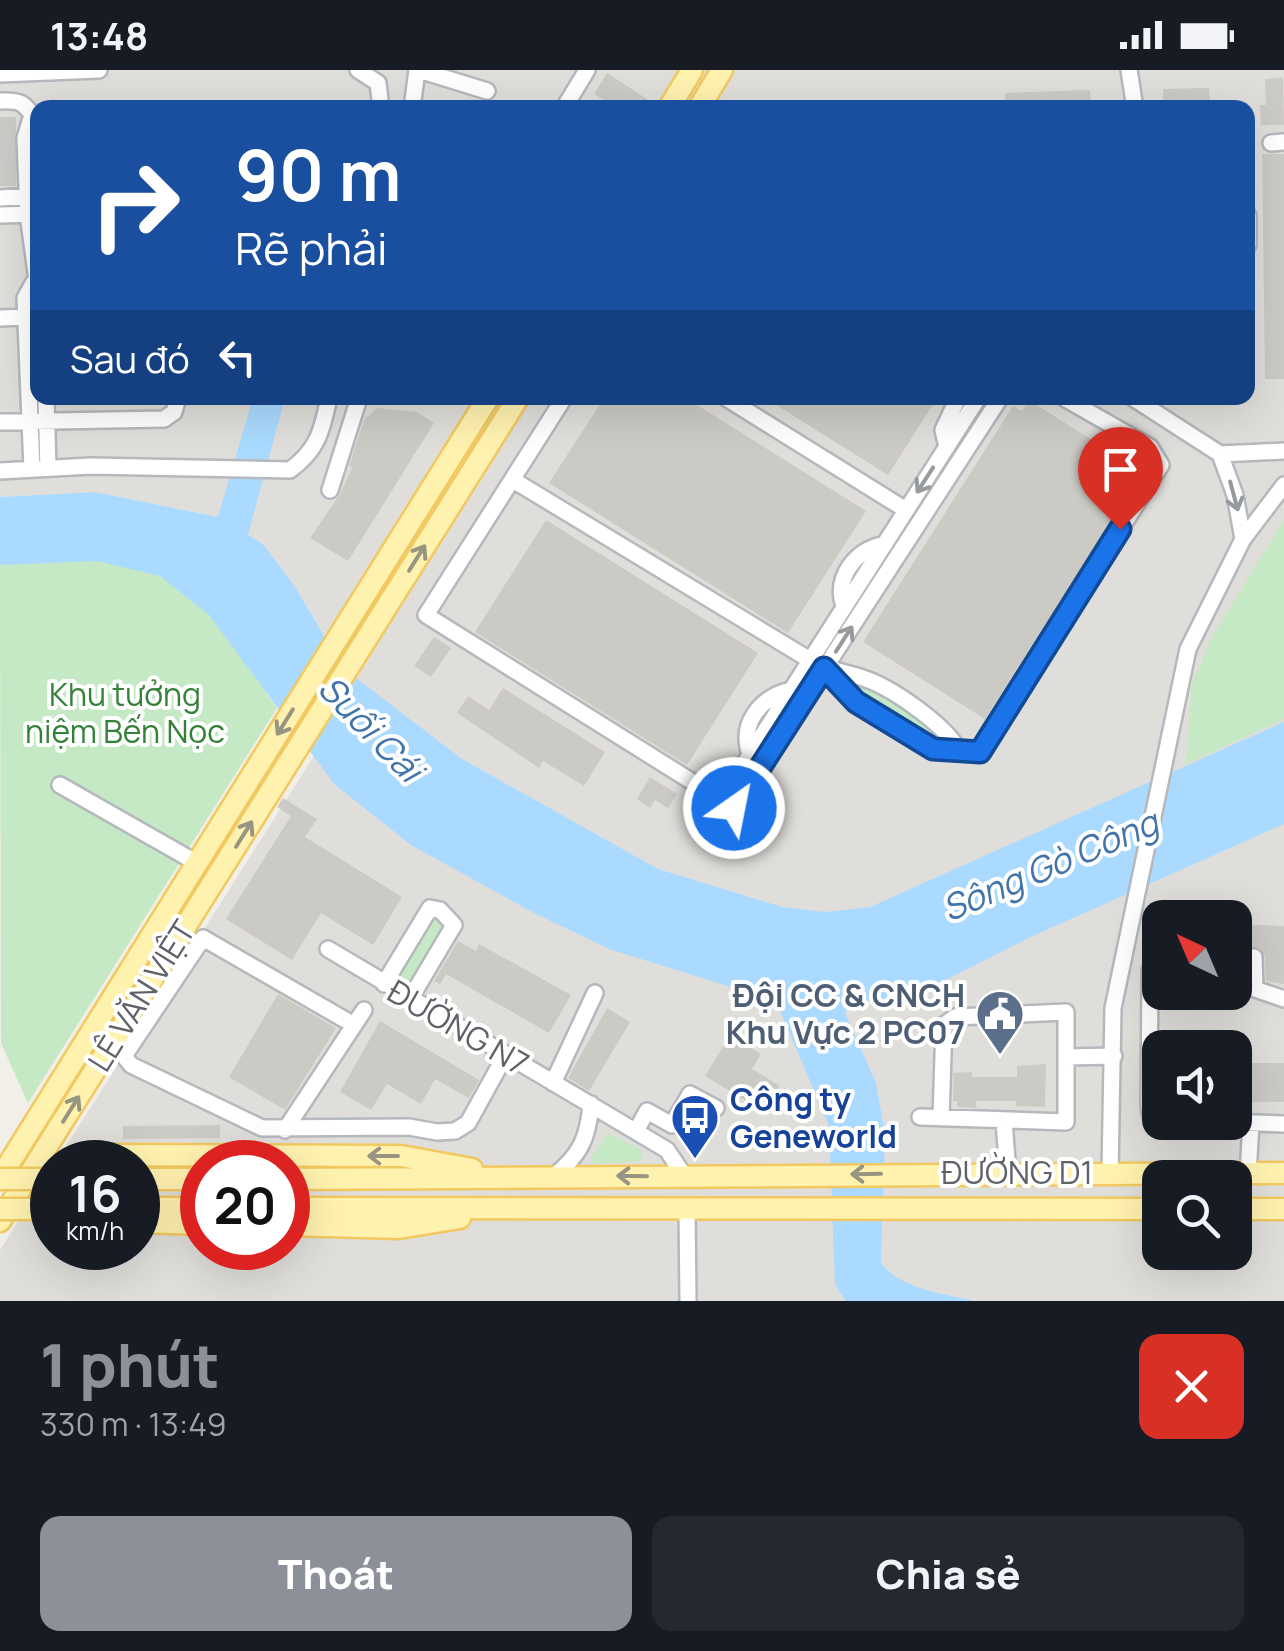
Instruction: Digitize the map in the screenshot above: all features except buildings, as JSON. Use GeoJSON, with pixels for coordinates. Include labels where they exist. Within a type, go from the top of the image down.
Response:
{"type":"FeatureCollection","features":[{"type":"Feature","properties":{"kind":"main road"},"geometry":{"type":"LineString","coordinates":[[674,100],[692,70]]}},
{"type":"Feature","properties":{"kind":"main road"},"geometry":{"type":"LineString","coordinates":[[704,100],[722,70]]}},
{"type":"Feature","properties":{"kind":"main road","name":"LÊ VĂN VIỆT"},"geometry":{"type":"LineString","coordinates":[[0,1178],[484,405]]}},
{"type":"Feature","properties":{"kind":"main road","name":"LÊ VĂN VIỆT"},"geometry":{"type":"LineString","coordinates":[[0,1221],[514,405]]}},
{"type":"Feature","properties":{"kind":"main road"},"geometry":{"type":"LineString","coordinates":[[197,862],[217,876]]}},
{"type":"Feature","properties":{"kind":"main road"},"geometry":{"type":"LineString","coordinates":[[160,1155],[401,1156],[513,1177]]}},
{"type":"Feature","properties":{"kind":"main road","name":"ĐƯỜNG D1"},"geometry":{"type":"LineString","coordinates":[[310,1179],[1142,1173]]}},
{"type":"Feature","properties":{"kind":"main road","name":"ĐƯỜNG D1"},"geometry":{"type":"LineString","coordinates":[[1252,1174],[1284,1173]]}},
{"type":"Feature","properties":{"kind":"main road"},"geometry":{"type":"LineString","coordinates":[[0,1178],[30,1179]]}},
{"type":"Feature","properties":{"kind":"main road"},"geometry":{"type":"LineString","coordinates":[[0,1209],[30,1208]]}},
{"type":"Feature","properties":{"kind":"main road","name":"ĐƯỜNG D1"},"geometry":{"type":"LineString","coordinates":[[310,1208],[757,1208],[790,1212],[1142,1219]]}},
{"type":"Feature","properties":{"kind":"main road"},"geometry":{"type":"LineString","coordinates":[[310,1226],[398,1228],[515,1208]]}},
{"type":"Feature","properties":{"kind":"main road","name":"ĐƯỜNG D1"},"geometry":{"type":"LineString","coordinates":[[929,1213],[1142,1209]]}},
{"type":"Feature","properties":{"kind":"main road"},"geometry":{"type":"LineString","coordinates":[[1252,1209],[1282,1209]]}},
{"type":"Feature","properties":{"kind":"main road"},"geometry":{"type":"LineString","coordinates":[[1252,1220],[1282,1209]]}},
{"type":"Feature","properties":{"kind":"street"},"geometry":{"type":"LineString","coordinates":[[0,74],[99,70]]}},
{"type":"Feature","properties":{"kind":"street"},"geometry":{"type":"LineString","coordinates":[[358,70],[378,83],[380,100]]}},
{"type":"Feature","properties":{"kind":"street"},"geometry":{"type":"LineString","coordinates":[[413,100],[418,70],[487,91]]}},
{"type":"Feature","properties":{"kind":"street"},"geometry":{"type":"LineString","coordinates":[[569,100],[586,70]]}},
{"type":"Feature","properties":{"kind":"street"},"geometry":{"type":"LineString","coordinates":[[1129,70],[1134,100]]}},
{"type":"Feature","properties":{"kind":"street"},"geometry":{"type":"LineString","coordinates":[[0,101],[19,100],[30,109]]}},
{"type":"Feature","properties":{"kind":"street"},"geometry":{"type":"LineString","coordinates":[[30,128],[25,138],[30,205]]}},
{"type":"Feature","properties":{"kind":"street"},"geometry":{"type":"LineString","coordinates":[[0,198],[27,196]]}},
{"type":"Feature","properties":{"kind":"street"},"geometry":{"type":"LineString","coordinates":[[0,215],[30,214]]}},
{"type":"Feature","properties":{"kind":"street"},"geometry":{"type":"LineString","coordinates":[[30,292],[25,298],[30,340]]}},
{"type":"Feature","properties":{"kind":"street"},"geometry":{"type":"LineString","coordinates":[[0,318],[26,317]]}},
{"type":"Feature","properties":{"kind":"street"},"geometry":{"type":"LineString","coordinates":[[37,405],[40,469]]}},
{"type":"Feature","properties":{"kind":"street"},"geometry":{"type":"LineString","coordinates":[[38,421],[44,405]]}},
{"type":"Feature","properties":{"kind":"street"},"geometry":{"type":"LineString","coordinates":[[0,422],[164,418],[174,412],[176,405]]}},
{"type":"Feature","properties":{"kind":"street"},"geometry":{"type":"LineString","coordinates":[[0,471],[215,466],[290,470],[310,456],[327,405]]}},
{"type":"Feature","properties":{"kind":"street"},"geometry":{"type":"LineString","coordinates":[[330,490],[357,405]]}},
{"type":"Feature","properties":{"kind":"street"},"geometry":{"type":"LineString","coordinates":[[560,405],[426,615],[727,804]]}},
{"type":"Feature","properties":{"kind":"street"},"geometry":{"type":"LineString","coordinates":[[737,405],[906,510]]}},
{"type":"Feature","properties":{"kind":"street"},"geometry":{"type":"LineString","coordinates":[[946,446],[943,430],[955,405]]}},
{"type":"Feature","properties":{"kind":"street"},"geometry":{"type":"LineString","coordinates":[[727,804],[750,754],[791,690],[817,664],[844,607],[973,405]]}},
{"type":"Feature","properties":{"kind":"street"},"geometry":{"type":"LineString","coordinates":[[727,804],[817,664],[995,405]]}},
{"type":"Feature","properties":{"kind":"street"},"geometry":{"type":"LineString","coordinates":[[514,480],[817,664],[856,702],[933,749],[958,749],[972,754],[980,752],[1160,465],[1150,447],[1076,405]]}},
{"type":"Feature","properties":{"kind":"street"},"geometry":{"type":"LineString","coordinates":[[1145,405],[1220,454],[1284,451]]}},
{"type":"Feature","properties":{"kind":"street"},"geometry":{"type":"LineString","coordinates":[[1220,454],[1235,495],[1243,539]]}},
{"type":"Feature","properties":{"kind":"street"},"geometry":{"type":"LineString","coordinates":[[1110,1173],[1113,1008],[1188,649],[1243,539],[1284,485]]}},
{"type":"Feature","properties":{"kind":"street"},"geometry":{"type":"LineString","coordinates":[[817,664],[868,679],[948,730],[958,749]]}},
{"type":"Feature","properties":{"kind":"street"},"geometry":{"type":"LineString","coordinates":[[933,749],[948,730]]}},
{"type":"Feature","properties":{"kind":"street"},"geometry":{"type":"LineString","coordinates":[[60,785],[197,862]]}},
{"type":"Feature","properties":{"kind":"street"},"geometry":{"type":"LineString","coordinates":[[384,984],[430,908],[440,910],[454,925],[410,999]]}},
{"type":"Feature","properties":{"kind":"street"},"geometry":{"type":"LineString","coordinates":[[354,1024],[203,938],[124,1056],[131,1065],[262,1128],[410,1128],[437,1132],[456,1131],[468,1123],[505,1056]]}},
{"type":"Feature","properties":{"kind":"street","name":"ĐƯỜNG N7"},"geometry":{"type":"LineString","coordinates":[[328,950],[667,1150],[685,1177]]}},
{"type":"Feature","properties":{"kind":"street"},"geometry":{"type":"LineString","coordinates":[[1252,957],[1256,989],[1284,1000]]}},
{"type":"Feature","properties":{"kind":"street"},"geometry":{"type":"LineString","coordinates":[[554,1083],[595,993]]}},
{"type":"Feature","properties":{"kind":"street"},"geometry":{"type":"LineString","coordinates":[[286,1130],[364,1010]]}},
{"type":"Feature","properties":{"kind":"street"},"geometry":{"type":"LineString","coordinates":[[920,1117],[941,1118],[1066,1122],[1066,1012],[955,1017],[944,1026],[941,1118]]}},
{"type":"Feature","properties":{"kind":"street"},"geometry":{"type":"LineString","coordinates":[[1066,1057],[1114,1056]]}},
{"type":"Feature","properties":{"kind":"street"},"geometry":{"type":"LineString","coordinates":[[636,1131],[647,1111],[672,1125],[690,1094],[716,1108]]}},
{"type":"Feature","properties":{"kind":"street"},"geometry":{"type":"LineString","coordinates":[[552,1177],[576,1158],[586,1143],[590,1104]]}},
{"type":"Feature","properties":{"kind":"street"},"geometry":{"type":"LineString","coordinates":[[1004,1120],[1008,1173]]}},
{"type":"Feature","properties":{"kind":"street"},"geometry":{"type":"LineString","coordinates":[[1252,1124],[1284,1124]]}},
{"type":"Feature","properties":{"kind":"street"},"geometry":{"type":"LineString","coordinates":[[687,1209],[688,1301]]}},
{"type":"Feature","properties":{"kind":"shaded area"},"geometry":{"type":"Polygon","coordinates":[[[0,70],[1284,70],[1284,1301],[0,1301],[0,1250],[30,1202],[30,1270],[160,1270],[160,1140],[70,1140],[361,682],[343,668],[296,588],[263,544],[218,517],[95,492],[0,497],[0,70]]]}},
{"type":"Feature","properties":{"kind":"green space"},"geometry":{"type":"Polygon","coordinates":[[[1284,520],[1284,719],[1186,764],[1192,683],[1213,635],[1284,520]]]}},
{"type":"Feature","properties":{"kind":"green space","name":"Khu tưởng niệm Bến Nọc"},"geometry":{"type":"Polygon","coordinates":[[[36,561],[114,563],[145,570],[177,586],[225,634],[277,708],[28,1103],[1,1043],[0,565],[36,561]]]}},
{"type":"Feature","properties":{"kind":"green space"},"geometry":{"type":"Polygon","coordinates":[[[864,684],[937,728],[935,737],[928,739],[856,694],[857,687],[864,684]]]}},
{"type":"Feature","properties":{"kind":"green space"},"geometry":{"type":"Polygon","coordinates":[[[436,916],[449,928],[409,987],[401,985],[397,976],[428,920],[436,916]]]}},
{"type":"Feature","properties":{"kind":"green space"},"geometry":{"type":"Polygon","coordinates":[[[607,1133],[640,1149],[640,1161],[593,1164],[591,1158],[607,1133]]]}},
{"type":"Feature","properties":{"kind":"water"},"geometry":{"type":"Polygon","coordinates":[[[251,405],[283,405],[248,535],[263,544],[296,588],[343,668],[462,759],[658,869],[782,907],[825,912],[870,907],[1284,722],[1284,824],[1035,935],[924,991],[850,1005],[845,1013],[876,1083],[885,1134],[881,1263],[911,1285],[974,1301],[846,1301],[835,1285],[829,1126],[776,1001],[609,949],[534,913],[411,845],[334,784],[209,615],[160,576],[97,561],[0,565],[0,497],[95,492],[218,517],[251,405]]]}},
{"type":"Feature","properties":{"kind":"place","name":"Đội CC & CNCH Khu Vực 2 PC07"},"geometry":{"type":"Point","coordinates":[1000,1056]}},
{"type":"Feature","properties":{"kind":"place","name":"Công ty Geneworld"},"geometry":{"type":"Point","coordinates":[695,1160]}},
{"type":"Feature","properties":{"kind":"route"},"geometry":{"type":"LineString","coordinates":[[734,808],[824,668],[856,702],[933,749],[980,752],[1120,529]]}},
{"type":"Feature","properties":{"kind":"water label","name":"Suối Cái"},"geometry":{"type":"Point","coordinates":[370,729]}},
{"type":"Feature","properties":{"kind":"water label","name":"Sông Gò Công"},"geometry":{"type":"Point","coordinates":[1050,866]}}]}
